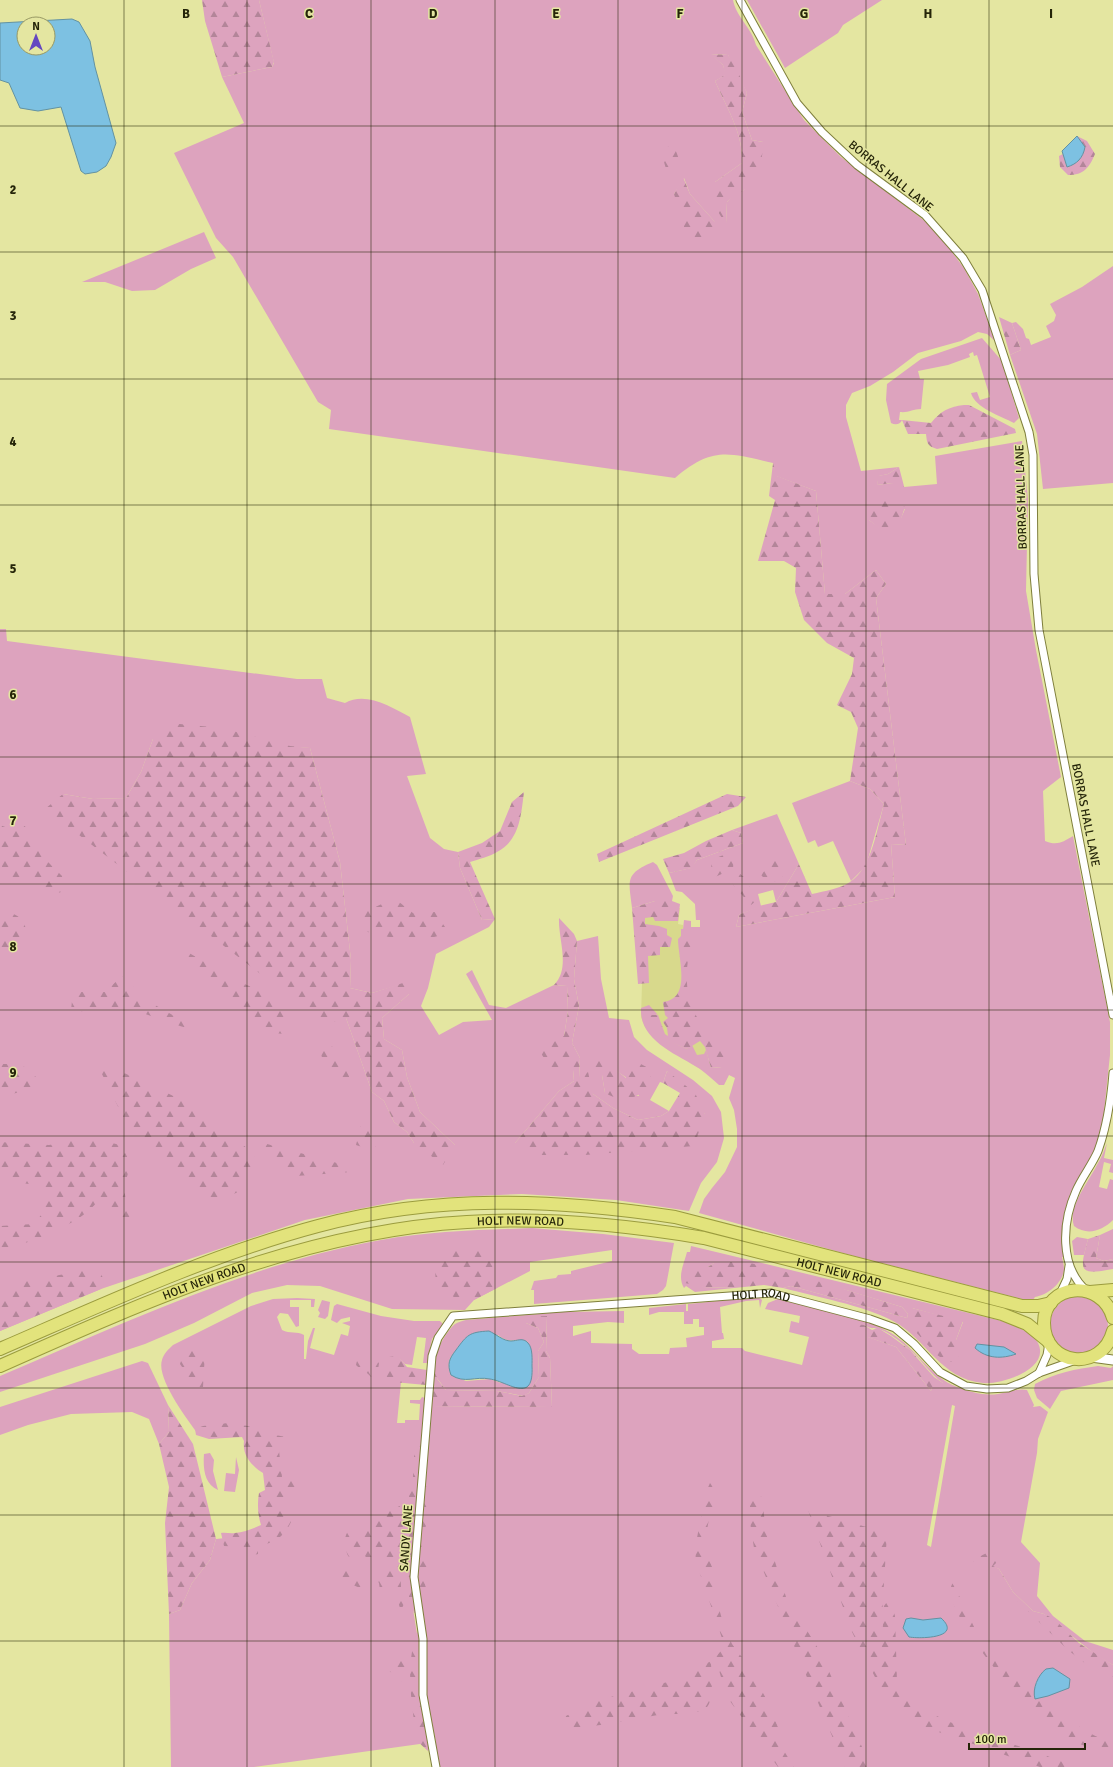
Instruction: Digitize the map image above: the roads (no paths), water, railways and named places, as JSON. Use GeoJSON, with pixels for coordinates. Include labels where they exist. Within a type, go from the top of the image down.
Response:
{"type":"FeatureCollection","features":[{"type":"Feature","properties":{"kind":"highway","name":"HOLT NEW ROAD"},"geometry":{"type":"LineString","coordinates":[[0,1350],[224,1256],[298,1232],[319,1226],[379,1214],[434,1206],[488,1202],[554,1203],[620,1209],[675,1217],[1022,1306],[1038,1306],[1069,1291],[1088,1291]]}},
{"type":"Feature","properties":{"kind":"highway","name":"HOLT NEW ROAD"},"geometry":{"type":"LineString","coordinates":[[0,1366],[89,1327],[178,1291],[287,1255],[344,1239],[474,1222],[531,1220],[664,1232],[704,1238],[1002,1314],[1027,1324],[1048,1342],[1058,1353],[1076,1360]]}},
{"type":"Feature","properties":{"kind":"highway"},"geometry":{"type":"LineString","coordinates":[[1088,1291],[1113,1290]]}},
{"type":"Feature","properties":{"kind":"highway"},"geometry":{"type":"LineString","coordinates":[[1088,1291],[1103,1300],[1108,1306],[1113,1318]]}},
{"type":"Feature","properties":{"kind":"highway"},"geometry":{"type":"LineString","coordinates":[[1048,1342],[1044,1332],[1044,1321],[1046,1312],[1055,1299]]}},
{"type":"Feature","properties":{"kind":"highway"},"geometry":{"type":"LineString","coordinates":[[1076,1360],[1091,1357],[1101,1352],[1107,1345],[1113,1331]]}},
{"type":"Feature","properties":{"kind":"street","name":"BORRAS HALL LANE"},"geometry":{"type":"LineString","coordinates":[[740,0],[797,103],[822,132],[857,164],[925,215],[963,258],[982,290],[1029,432],[1033,456],[1034,574],[1039,630],[1113,1016]]}},
{"type":"Feature","properties":{"kind":"street"},"geometry":{"type":"LineString","coordinates":[[1055,1299],[1065,1285],[1069,1264],[1066,1240],[1067,1217],[1076,1190],[1097,1152],[1107,1123],[1113,1073]]}},
{"type":"Feature","properties":{"kind":"street"},"geometry":{"type":"LineString","coordinates":[[1069,1264],[1076,1278],[1088,1291]]}},
{"type":"Feature","properties":{"kind":"street","name":"HOLT ROAD"},"geometry":{"type":"LineString","coordinates":[[453,1316],[771,1293],[870,1319],[895,1328],[914,1344],[940,1372],[966,1386],[987,1389],[1008,1388],[1026,1381],[1039,1373],[1076,1360]]}},
{"type":"Feature","properties":{"kind":"street","name":"SANDY LANE"},"geometry":{"type":"LineString","coordinates":[[436,1767],[423,1696],[423,1639],[414,1577],[432,1356],[438,1338],[453,1316]]}},
{"type":"Feature","properties":{"kind":"street"},"geometry":{"type":"LineString","coordinates":[[1039,1373],[1047,1355],[1048,1342]]}},
{"type":"Feature","properties":{"kind":"street"},"geometry":{"type":"LineString","coordinates":[[1091,1357],[1113,1360]]}},
{"type":"Feature","properties":{"kind":"water"},"geometry":{"type":"Polygon","coordinates":[[[72,19],[79,22],[90,41],[95,67],[116,143],[106,166],[97,172],[85,174],[81,171],[61,107],[38,111],[20,108],[9,83],[0,80],[0,23],[16,22],[16,56],[56,56],[56,20],[72,19]]]}},
{"type":"Feature","properties":{"kind":"water"},"geometry":{"type":"Polygon","coordinates":[[[1077,136],[1085,147],[1084,151],[1079,160],[1067,167],[1062,151],[1077,136]]]}},
{"type":"Feature","properties":{"kind":"water"},"geometry":{"type":"Polygon","coordinates":[[[489,1331],[505,1340],[524,1340],[530,1345],[532,1354],[532,1378],[529,1385],[525,1388],[519,1388],[485,1378],[461,1379],[451,1375],[449,1368],[450,1359],[463,1341],[473,1333],[489,1331]]]}},
{"type":"Feature","properties":{"kind":"water"},"geometry":{"type":"Polygon","coordinates":[[[977,1344],[1004,1347],[1016,1354],[1005,1357],[990,1356],[975,1348],[977,1344]]]}},
{"type":"Feature","properties":{"kind":"water"},"geometry":{"type":"Polygon","coordinates":[[[911,1618],[923,1620],[941,1618],[946,1625],[947,1630],[938,1636],[922,1638],[909,1637],[903,1628],[906,1619],[911,1618]]]}},
{"type":"Feature","properties":{"kind":"water"},"geometry":{"type":"Polygon","coordinates":[[[1053,1668],[1070,1679],[1069,1688],[1035,1699],[1034,1691],[1038,1678],[1046,1669],[1053,1668]]]}}]}
